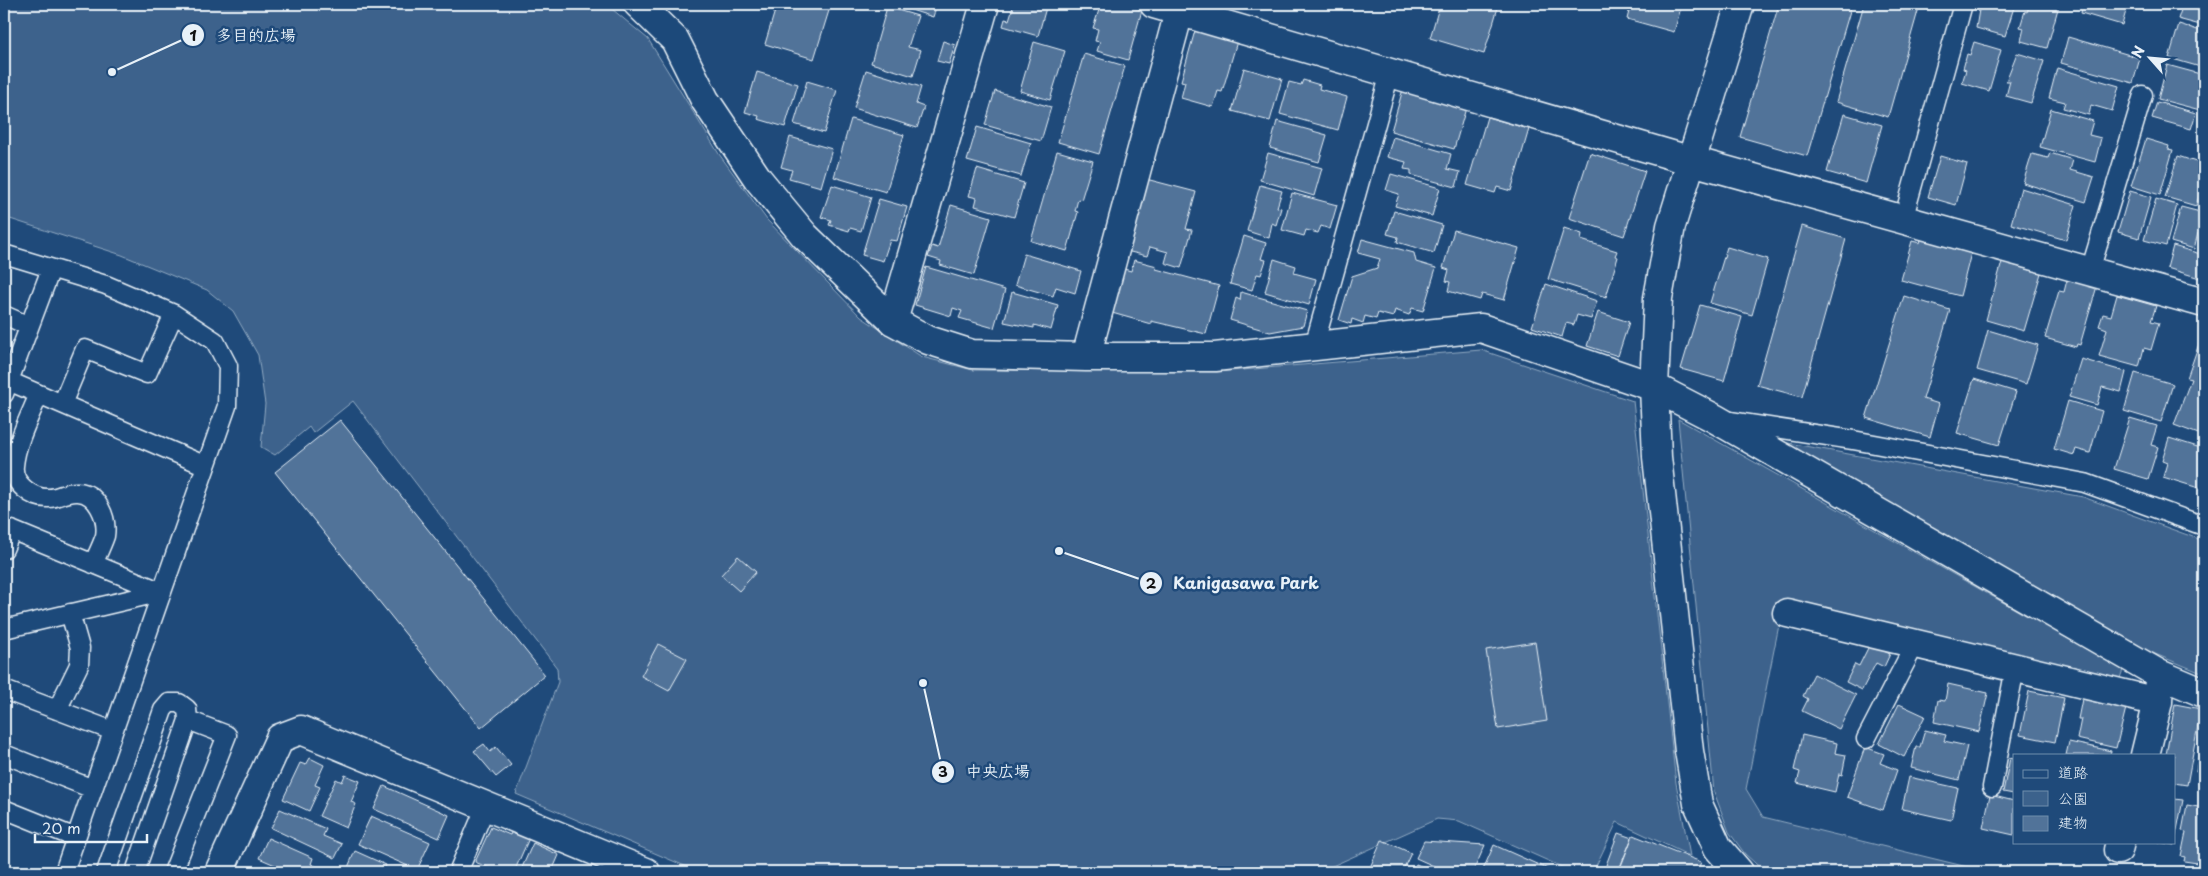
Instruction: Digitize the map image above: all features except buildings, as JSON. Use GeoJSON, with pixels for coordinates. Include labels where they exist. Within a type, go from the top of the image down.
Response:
{"type":"FeatureCollection","features":[{"type":"Feature","properties":{"kind":"street"},"geometry":{"type":"LineString","coordinates":[[638,4],[674,40],[704,100],[758,179],[805,236],[893,321],[928,340],[972,354],[1086,357],[1215,356],[1481,328],[1654,387],[1714,418],[2159,674],[2204,693]]}},
{"type":"Feature","properties":{"kind":"street"},"geometry":{"type":"LineString","coordinates":[[893,321],[985,4]]}},
{"type":"Feature","properties":{"kind":"street"},"geometry":{"type":"LineString","coordinates":[[1154,4],[1692,161],[2204,303]]}},
{"type":"Feature","properties":{"kind":"street"},"geometry":{"type":"LineString","coordinates":[[1739,872],[1718,848],[1698,804],[1689,751],[1659,476],[1654,387],[1658,298],[1671,226],[1740,4]]}},
{"type":"Feature","properties":{"kind":"street"},"geometry":{"type":"LineString","coordinates":[[1086,357],[1179,12]]}},
{"type":"Feature","properties":{"kind":"street"},"geometry":{"type":"LineString","coordinates":[[1787,613],[2158,702]]}},
{"type":"Feature","properties":{"kind":"street"},"geometry":{"type":"LineString","coordinates":[[2145,754],[2158,702],[2159,674]]}},
{"type":"Feature","properties":{"kind":"street"},"geometry":{"type":"LineString","coordinates":[[219,872],[280,738],[301,730],[646,872]]}},
{"type":"Feature","properties":{"kind":"lane"},"geometry":{"type":"LineString","coordinates":[[1903,220],[1964,4]]}},
{"type":"Feature","properties":{"kind":"lane"},"geometry":{"type":"LineString","coordinates":[[1314,346],[1390,73]]}},
{"type":"Feature","properties":{"kind":"lane"},"geometry":{"type":"LineString","coordinates":[[2090,271],[2143,95]]}},
{"type":"Feature","properties":{"kind":"lane"},"geometry":{"type":"LineString","coordinates":[[4,254],[106,285],[174,314],[215,341],[228,366],[227,406],[64,872]]}},
{"type":"Feature","properties":{"kind":"lane"},"geometry":{"type":"LineString","coordinates":[[51,269],[5,385],[39,394],[206,466]]}},
{"type":"Feature","properties":{"kind":"lane"},"geometry":{"type":"LineString","coordinates":[[62,404],[85,349],[147,374],[174,314]]}},
{"type":"Feature","properties":{"kind":"lane"},"geometry":{"type":"LineString","coordinates":[[4,315],[30,326]]}},
{"type":"Feature","properties":{"kind":"lane"},"geometry":{"type":"LineString","coordinates":[[39,394],[17,452],[13,468],[20,484],[34,496],[50,499],[67,492],[81,492],[97,501],[104,518],[105,534],[93,564]]}},
{"type":"Feature","properties":{"kind":"lane"},"geometry":{"type":"LineString","coordinates":[[1714,418],[1862,442],[2085,483],[2204,526]]}},
{"type":"Feature","properties":{"kind":"lane"},"geometry":{"type":"LineString","coordinates":[[4,549],[8,529],[162,592]]}},
{"type":"Feature","properties":{"kind":"lane"},"geometry":{"type":"LineString","coordinates":[[4,629],[162,592]]}},
{"type":"Feature","properties":{"kind":"lane"},"geometry":{"type":"LineString","coordinates":[[57,710],[78,665],[80,648],[70,613]]}},
{"type":"Feature","properties":{"kind":"lane"},"geometry":{"type":"LineString","coordinates":[[1866,738],[1915,644]]}},
{"type":"Feature","properties":{"kind":"lane"},"geometry":{"type":"LineString","coordinates":[[1992,787],[2015,668]]}},
{"type":"Feature","properties":{"kind":"lane"},"geometry":{"type":"LineString","coordinates":[[4,690],[113,731]]}},
{"type":"Feature","properties":{"kind":"lane"},"geometry":{"type":"LineString","coordinates":[[106,872],[163,710],[170,703],[179,704],[187,709],[188,720],[135,872]]}},
{"type":"Feature","properties":{"kind":"lane"},"geometry":{"type":"LineString","coordinates":[[172,872],[227,735],[188,720]]}},
{"type":"Feature","properties":{"kind":"lane"},"geometry":{"type":"LineString","coordinates":[[4,754],[93,789]]}},
{"type":"Feature","properties":{"kind":"lane"},"geometry":{"type":"LineString","coordinates":[[458,872],[486,806]]}},
{"type":"Feature","properties":{"kind":"lane"},"geometry":{"type":"LineString","coordinates":[[4,809],[76,838]]}},
{"type":"Feature","properties":{"kind":"green space"},"geometry":{"type":"Polygon","coordinates":[[[4,4],[606,4],[648,39],[719,154],[767,220],[861,317],[922,357],[973,370],[1218,372],[1481,350],[1633,401],[1676,783],[1690,856],[1617,822],[1593,872],[1573,872],[1459,821],[1437,819],[1319,872],[699,872],[516,794],[558,682],[557,668],[353,401],[313,433],[309,427],[275,455],[261,447],[265,404],[258,355],[233,311],[207,290],[122,255],[4,217],[4,4]]]}},
{"type":"Feature","properties":{"kind":"green space"},"geometry":{"type":"Polygon","coordinates":[[[1678,419],[2123,670],[2118,683],[1782,610],[1746,789],[1763,817],[1988,872],[1765,872],[1745,854],[1729,832],[1714,792],[1678,419]]]}},
{"type":"Feature","properties":{"kind":"green space"},"geometry":{"type":"Polygon","coordinates":[[[1772,440],[2083,497],[2204,541],[2204,674],[2143,649],[1772,440]]]}},
{"type":"Feature","properties":{"kind":"place","name":"多目的広場"},"geometry":{"type":"Point","coordinates":[112,72]}},
{"type":"Feature","properties":{"kind":"place","name":"Kanigasawa Park"},"geometry":{"type":"Point","coordinates":[1059,551]}},
{"type":"Feature","properties":{"kind":"place","name":"中央広場"},"geometry":{"type":"Point","coordinates":[923,683]}}]}
